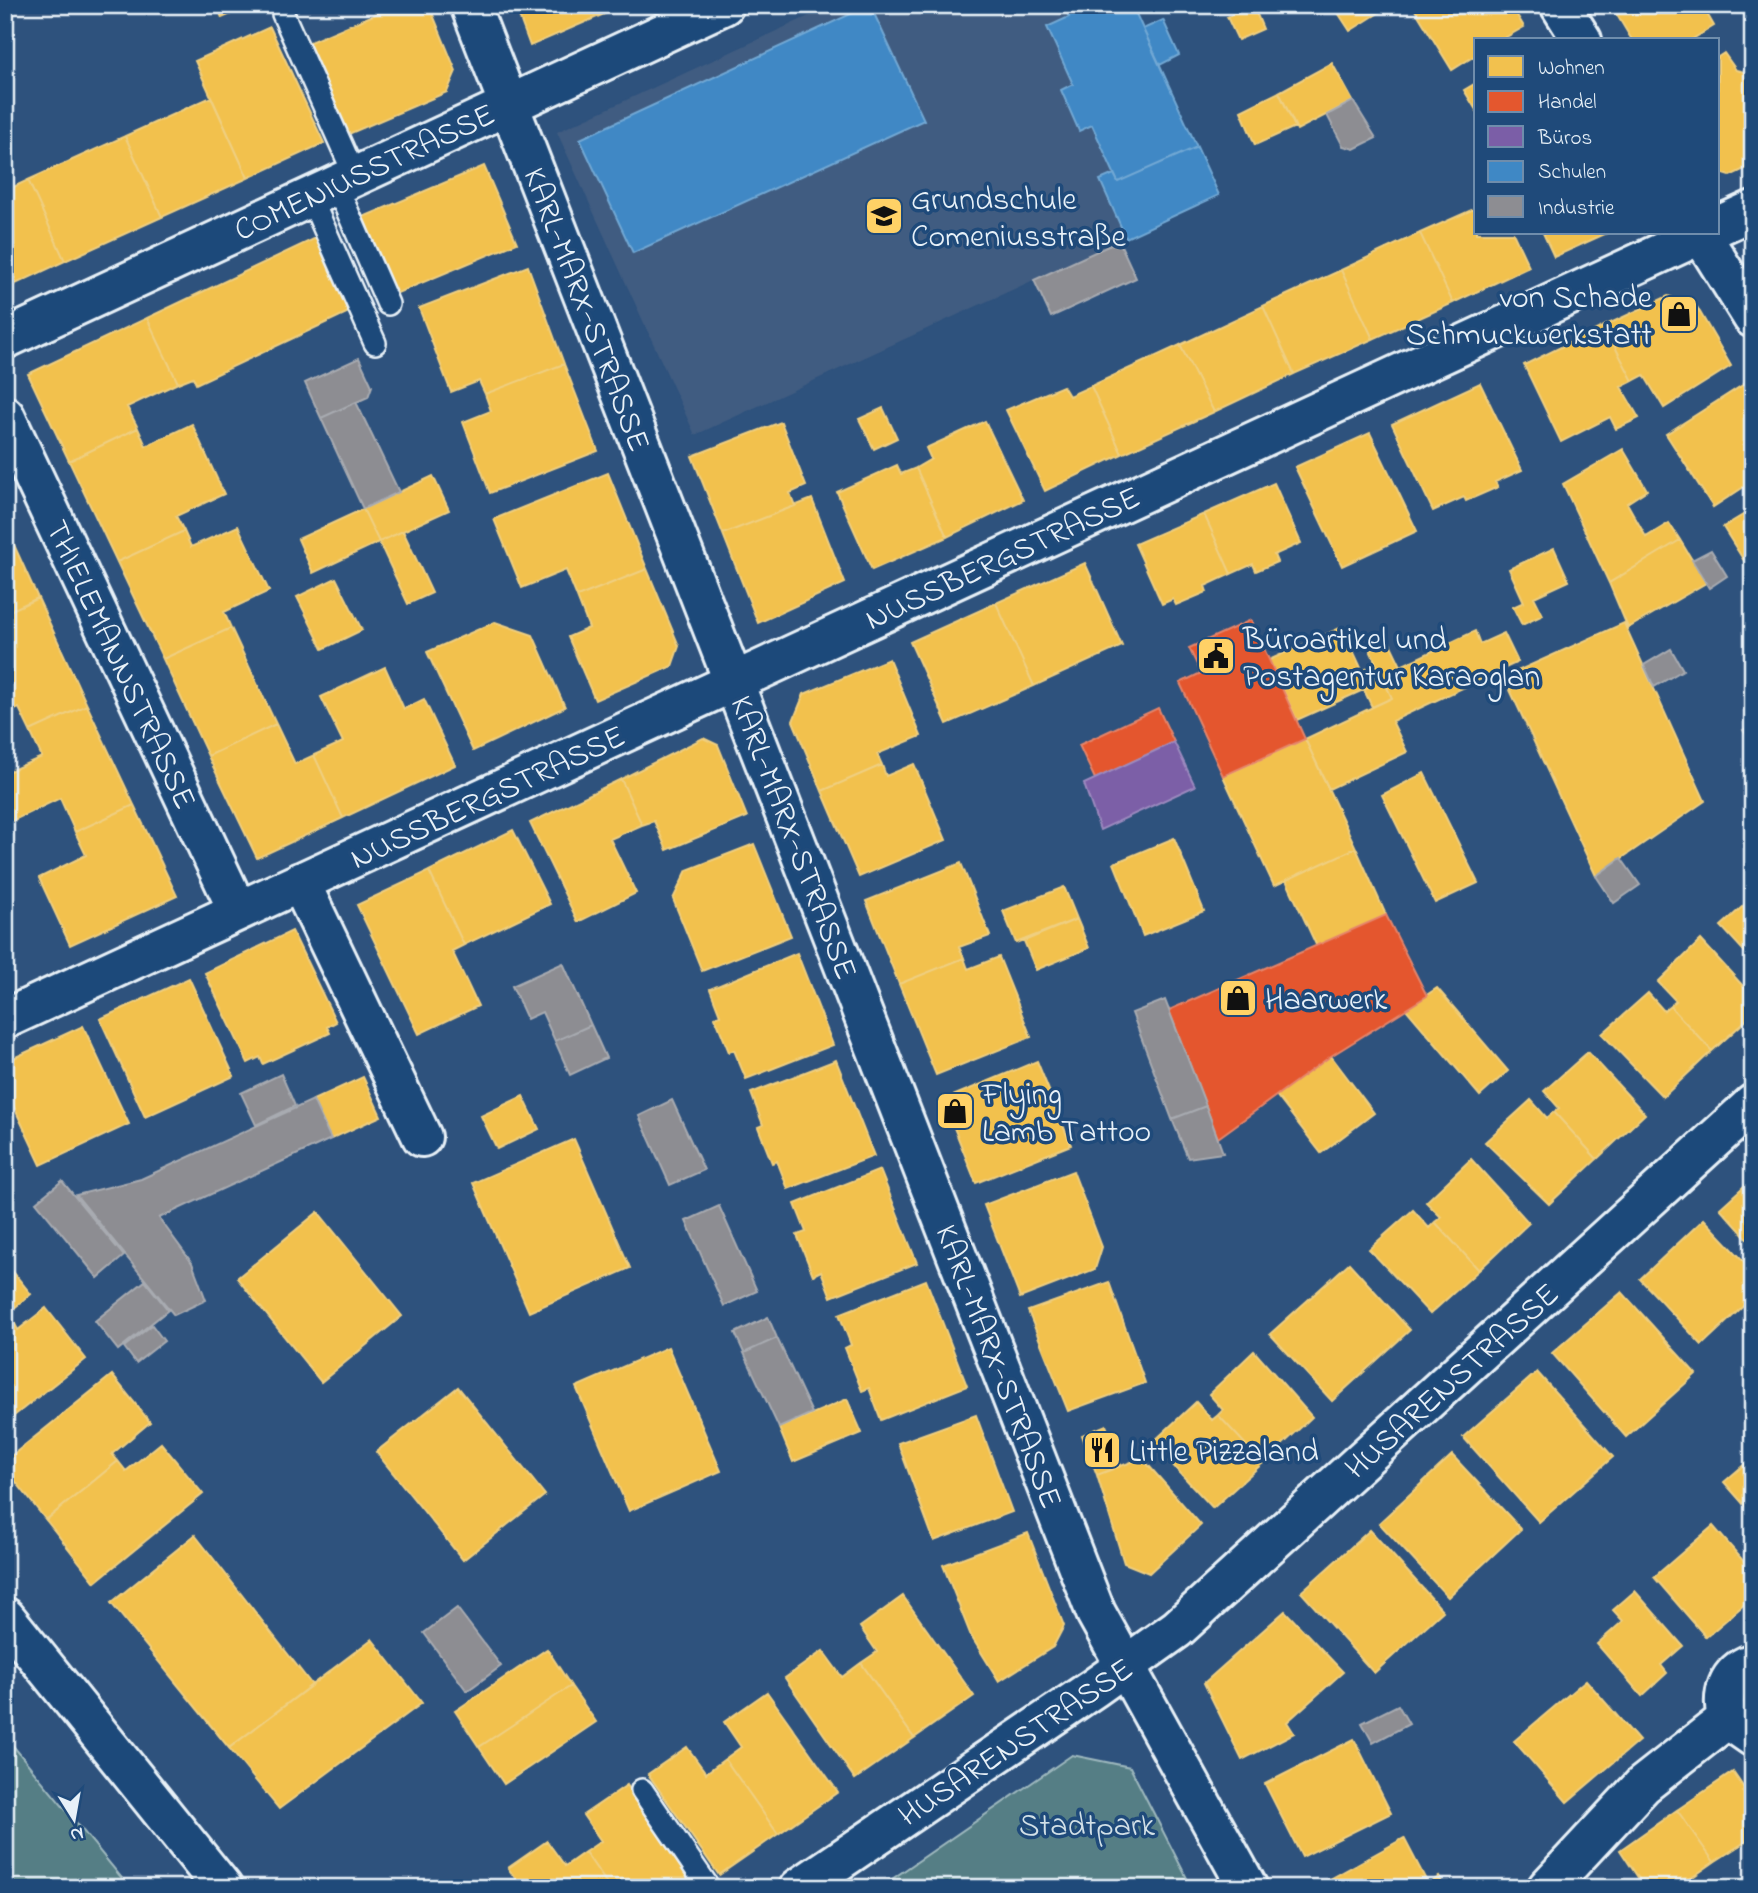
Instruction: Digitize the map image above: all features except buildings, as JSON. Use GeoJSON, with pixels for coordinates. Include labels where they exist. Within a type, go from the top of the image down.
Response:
{"type":"FeatureCollection","features":[{"type":"Feature","properties":{"kind":"street","name":"KARL-MARX-STRASSE"},"geometry":{"type":"LineString","coordinates":[[470,5],[1096,1613],[1248,1888]]}},
{"type":"Feature","properties":{"kind":"street","name":"COMENIUSSTRASSE"},"geometry":{"type":"LineString","coordinates":[[5,339],[724,5]]}},
{"type":"Feature","properties":{"kind":"street"},"geometry":{"type":"LineString","coordinates":[[1560,5],[1581,38]]}},
{"type":"Feature","properties":{"kind":"street","name":"NUSSBERGSTRASSE"},"geometry":{"type":"LineString","coordinates":[[1720,225],[1753,210]]}},
{"type":"Feature","properties":{"kind":"street","name":"NUSSBERGSTRASSE"},"geometry":{"type":"LineString","coordinates":[[5,1019],[1700,234]]}},
{"type":"Feature","properties":{"kind":"street"},"geometry":{"type":"LineString","coordinates":[[1708,234],[1753,318]]}},
{"type":"Feature","properties":{"kind":"street","name":"THIELEMANNSTRASSE"},"geometry":{"type":"LineString","coordinates":[[5,416],[238,911]]}},
{"type":"Feature","properties":{"kind":"street"},"geometry":{"type":"LineString","coordinates":[[300,882],[422,1137]]}},
{"type":"Feature","properties":{"kind":"street","name":"HUSARENSTRASSE"},"geometry":{"type":"LineString","coordinates":[[799,1888],[1177,1629],[1753,1104]]}},
{"type":"Feature","properties":{"kind":"street"},"geometry":{"type":"LineString","coordinates":[[5,1617],[223,1888]]}},
{"type":"Feature","properties":{"kind":"street"},"geometry":{"type":"LineString","coordinates":[[1548,1888],[1643,1785],[1740,1728],[1723,1702],[1727,1686],[1739,1668],[1753,1663]]}},
{"type":"Feature","properties":{"kind":"lane"},"geometry":{"type":"LineString","coordinates":[[283,14],[375,344]]}},
{"type":"Feature","properties":{"kind":"lane"},"geometry":{"type":"LineString","coordinates":[[333,186],[388,304]]}},
{"type":"Feature","properties":{"kind":"lane"},"geometry":{"type":"LineString","coordinates":[[642,1790],[709,1888]]}},
{"type":"Feature","properties":{"kind":"shaded area","name":"Grundschule Comeniusstraße"},"geometry":{"type":"Polygon","coordinates":[[[833,5],[1132,5],[1219,195],[695,435],[557,132],[833,5]]]}},
{"type":"Feature","properties":{"kind":"green space"},"geometry":{"type":"Polygon","coordinates":[[[5,1736],[130,1888],[5,1888],[5,1736]]]}},
{"type":"Feature","properties":{"kind":"green space","name":"Stadtpark"},"geometry":{"type":"Polygon","coordinates":[[[1072,1755],[1130,1767],[1192,1888],[879,1888],[1072,1755]]]}},
{"type":"Feature","properties":{"kind":"place","name":"Grundschule Comeniusstraße"},"geometry":{"type":"Point","coordinates":[884,216]}},
{"type":"Feature","properties":{"kind":"place","name":"von Schade Schmuckwerkstatt"},"geometry":{"type":"Point","coordinates":[1679,314]}},
{"type":"Feature","properties":{"kind":"place","name":"Büroartikel und Postagentur Karaoglan"},"geometry":{"type":"Point","coordinates":[1216,656]}},
{"type":"Feature","properties":{"kind":"place","name":"Haarwerk"},"geometry":{"type":"Point","coordinates":[1238,998]}},
{"type":"Feature","properties":{"kind":"place","name":"Flying Lamb Tattoo"},"geometry":{"type":"Point","coordinates":[955,1111]}},
{"type":"Feature","properties":{"kind":"place","name":"Little Pizzaland"},"geometry":{"type":"Point","coordinates":[1102,1450]}}]}
